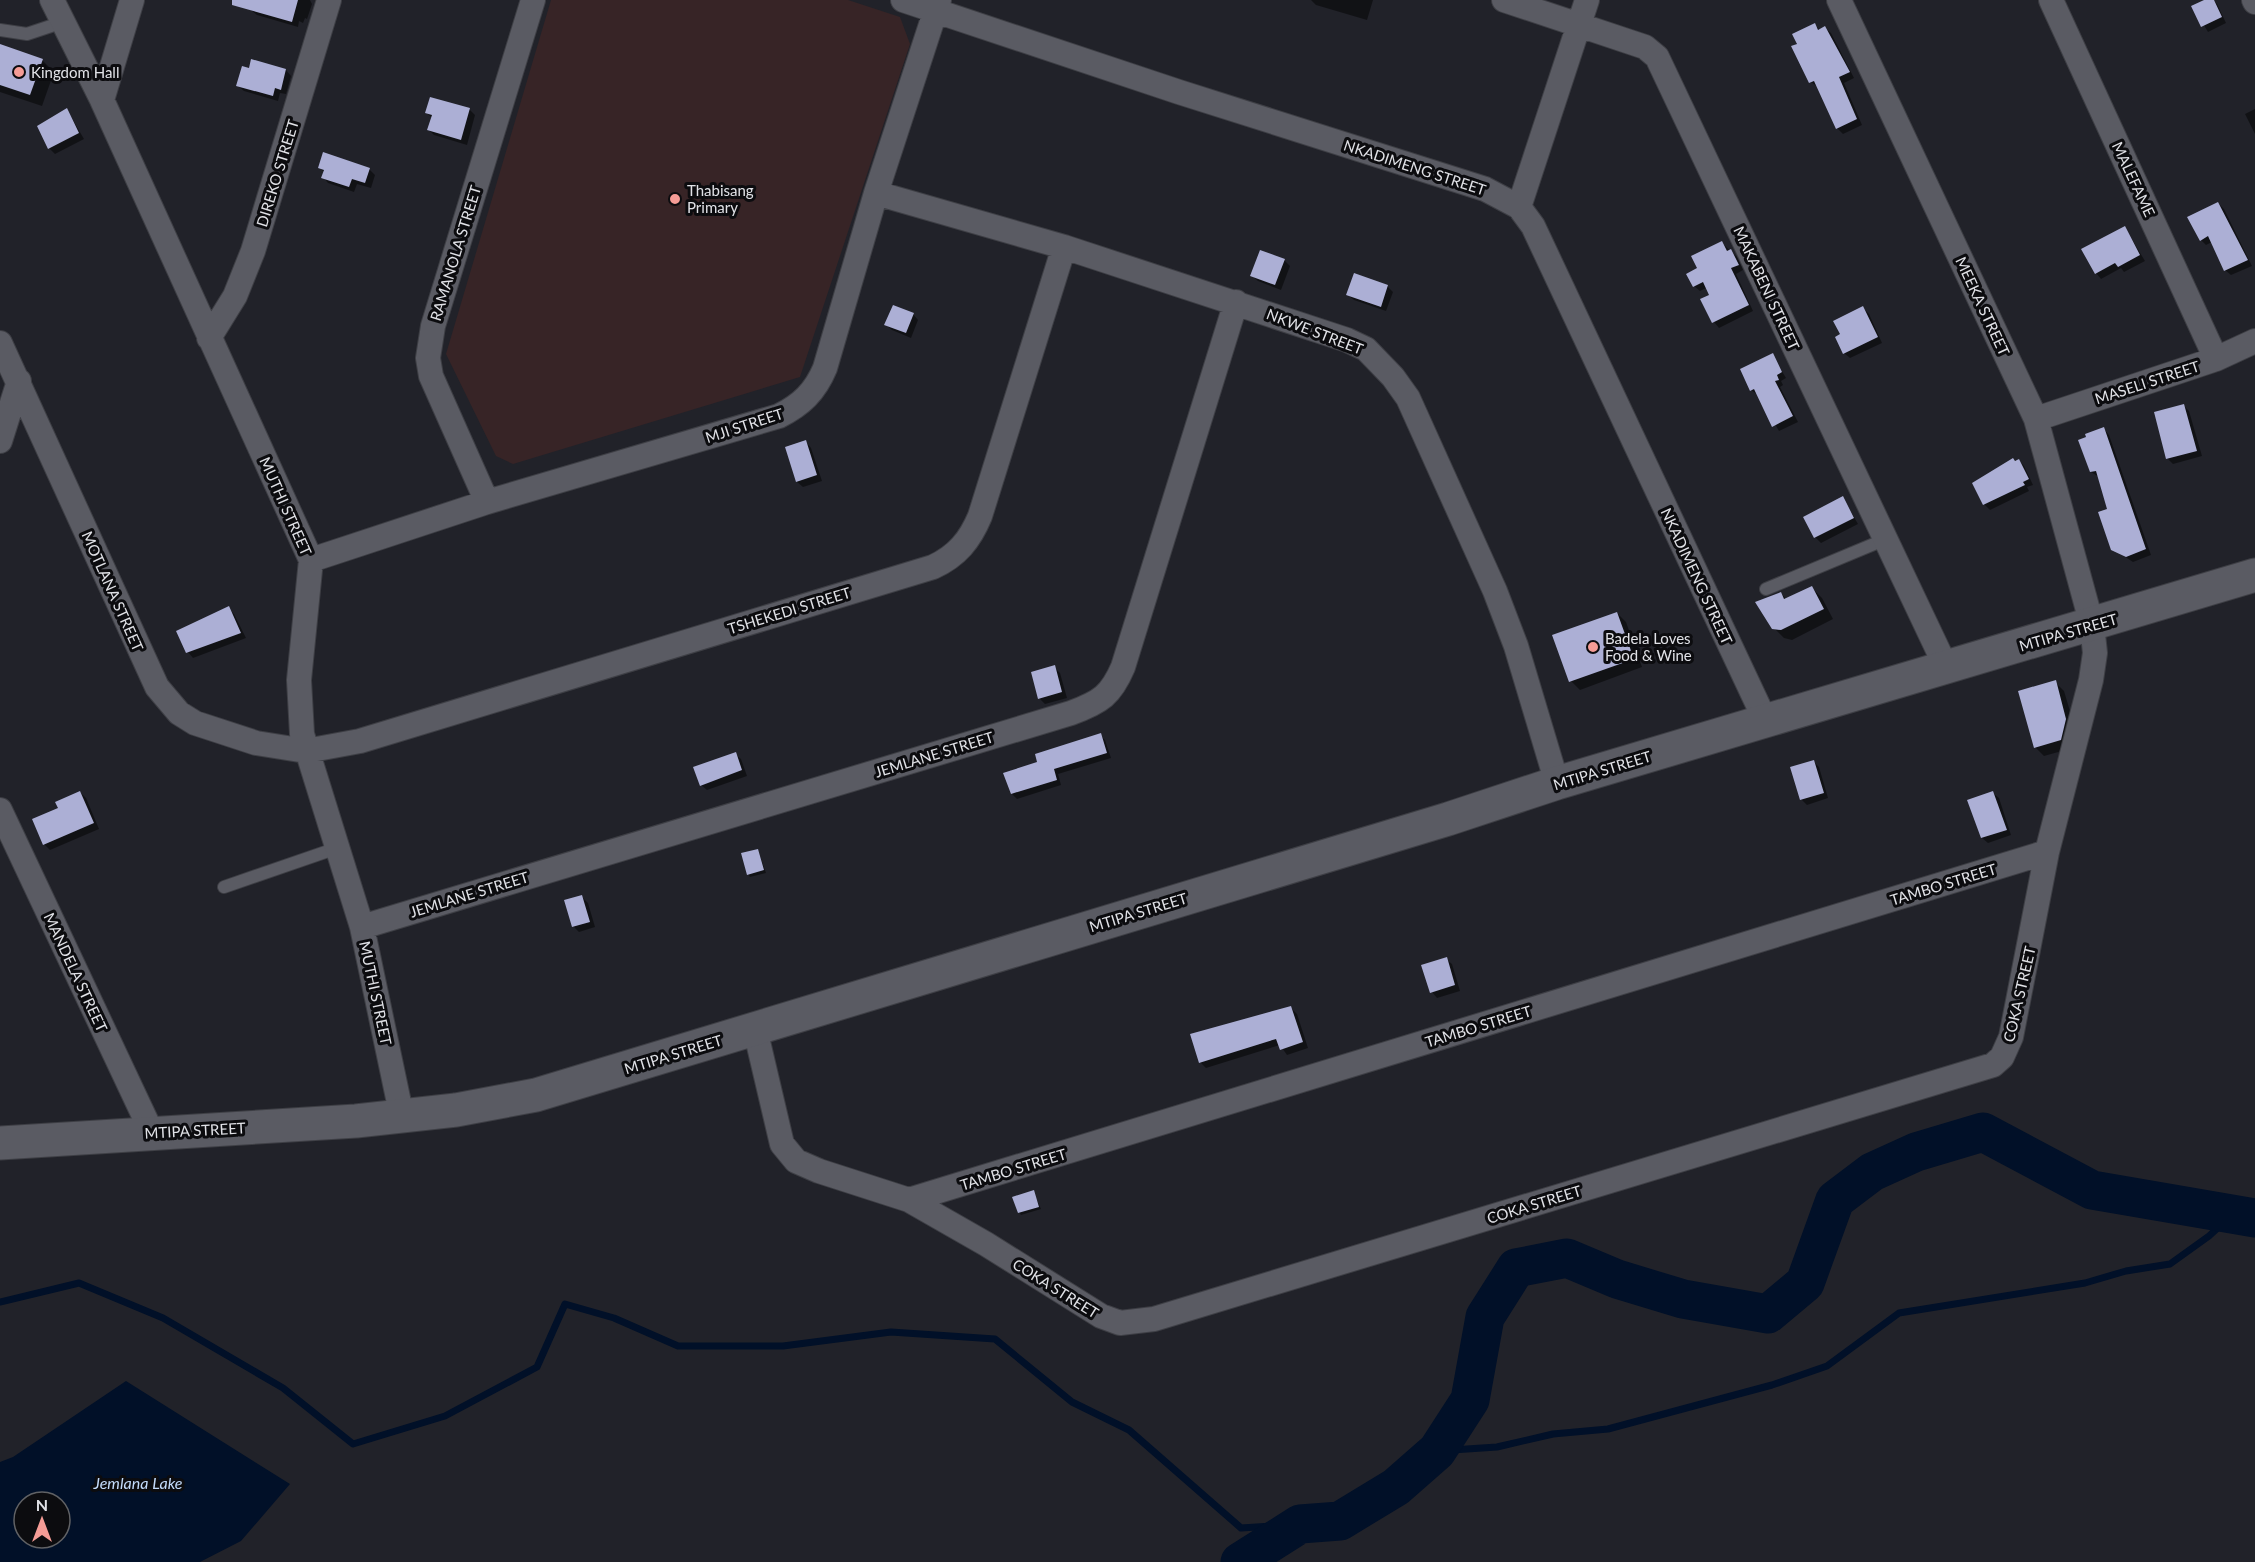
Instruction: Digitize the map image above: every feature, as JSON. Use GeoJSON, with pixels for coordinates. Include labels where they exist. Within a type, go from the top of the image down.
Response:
{"type":"FeatureCollection","features":[{"type":"Feature","properties":{"kind":"street","name":"MUTHI STREET"},"geometry":{"type":"LineString","coordinates":[[52,0],[102,100],[311,560],[298,706],[306,751],[362,927],[402,1117]]}},
{"type":"Feature","properties":{"kind":"street"},"geometry":{"type":"LineString","coordinates":[[102,100],[132,0]]}},
{"type":"Feature","properties":{"kind":"street","name":"DIREKO STREET"},"geometry":{"type":"LineString","coordinates":[[209,338],[235,296],[253,251],[328,0]]}},
{"type":"Feature","properties":{"kind":"street","name":"RAMANOLA STREET"},"geometry":{"type":"LineString","coordinates":[[487,502],[431,376],[428,358],[433,326],[533,0]]}},
{"type":"Feature","properties":{"kind":"street","name":"NKADIMENG STREET"},"geometry":{"type":"LineString","coordinates":[[903,0],[937,5],[1179,92],[1485,189],[1519,207],[1533,226],[1766,722]]}},
{"type":"Feature","properties":{"kind":"street","name":"MAKABENI STREET"},"geometry":{"type":"LineString","coordinates":[[1504,0],[1645,47],[1657,57],[1946,667]]}},
{"type":"Feature","properties":{"kind":"street"},"geometry":{"type":"LineString","coordinates":[[1519,207],[1587,0]]}},
{"type":"Feature","properties":{"kind":"street","name":"MEEKA STREET"},"geometry":{"type":"LineString","coordinates":[[1839,0],[2036,418],[2092,625]]}},
{"type":"Feature","properties":{"kind":"street","name":"MALEFAME"},"geometry":{"type":"LineString","coordinates":[[2051,0],[2216,359]]}},
{"type":"Feature","properties":{"kind":"street","name":"MJI STREET"},"geometry":{"type":"LineString","coordinates":[[311,560],[487,502],[779,416],[805,400],[818,385],[825,368],[876,193],[937,5]]}},
{"type":"Feature","properties":{"kind":"street","name":"NKWE STREET"},"geometry":{"type":"LineString","coordinates":[[876,193],[1064,247],[1236,302],[1366,349],[1383,366],[1408,398],[1495,591],[1516,646],[1557,783]]}},
{"type":"Feature","properties":{"kind":"street","name":"TSHEKEDI STREET"},"geometry":{"type":"LineString","coordinates":[[306,751],[360,741],[933,567],[947,560],[972,534],[980,516],[1064,247]]}},
{"type":"Feature","properties":{"kind":"street","name":"JEMLANE STREET"},"geometry":{"type":"LineString","coordinates":[[362,927],[1071,713],[1099,702],[1115,686],[1124,667],[1236,302]]}},
{"type":"Feature","properties":{"kind":"street","name":"MASELI STREET"},"geometry":{"type":"LineString","coordinates":[[2036,418],[2216,359],[2255,341]]}},
{"type":"Feature","properties":{"kind":"street","name":"MOTLANA STREET"},"geometry":{"type":"LineString","coordinates":[[0,343],[157,687],[167,702],[195,723],[256,743],[306,751]]}},
{"type":"Feature","properties":{"kind":"street"},"geometry":{"type":"LineString","coordinates":[[0,441],[19,381]]}},
{"type":"Feature","properties":{"kind":"street","name":"MTIPA STREET"},"geometry":{"type":"LineString","coordinates":[[0,1143],[402,1117],[466,1109],[536,1095],[1557,783],[2255,575]]}},
{"type":"Feature","properties":{"kind":"street","name":"COKA STREET"},"geometry":{"type":"LineString","coordinates":[[755,1029],[778,1131],[788,1154],[796,1161],[819,1171],[909,1200],[986,1244],[1101,1316],[1120,1323],[1154,1319],[1977,1071],[1993,1065],[2002,1057],[2011,1037],[2047,852],[2091,680],[2095,653],[2092,625]]}},
{"type":"Feature","properties":{"kind":"street","name":"MANDELA STREET"},"geometry":{"type":"LineString","coordinates":[[0,810],[153,1133]]}},
{"type":"Feature","properties":{"kind":"street","name":"TAMBO STREET"},"geometry":{"type":"LineString","coordinates":[[909,1200],[2047,852]]}},
{"type":"Feature","properties":{"kind":"lane"},"geometry":{"type":"LineString","coordinates":[[0,30],[27,34],[63,22]]}},
{"type":"Feature","properties":{"kind":"lane"},"geometry":{"type":"LineString","coordinates":[[1766,589],[1886,539]]}},
{"type":"Feature","properties":{"kind":"lane"},"geometry":{"type":"LineString","coordinates":[[224,886],[337,848]]}},
{"type":"Feature","properties":{"kind":"shaded area","name":"Thabisang Primary"},"geometry":{"type":"Polygon","coordinates":[[[551,0],[848,0],[900,17],[910,44],[800,377],[513,464],[496,456],[446,354],[551,0]]]}},
{"type":"Feature","properties":{"kind":"water","name":"Jemlana Lake"},"geometry":{"type":"Polygon","coordinates":[[[126,1381],[290,1484],[241,1541],[200,1562],[0,1562],[0,1462],[13,1457],[126,1381]]]}},
{"type":"Feature","properties":{"kind":"building"},"geometry":{"type":"Polygon","coordinates":[[[232,0],[298,0],[292,22],[232,5],[232,0]]]}},
{"type":"Feature","properties":{"kind":"building"},"geometry":{"type":"Polygon","coordinates":[[[2204,0],[2214,0],[2222,17],[2201,27],[2191,6],[2204,0]]]}},
{"type":"Feature","properties":{"kind":"building"},"geometry":{"type":"Polygon","coordinates":[[[1815,23],[1818,30],[1825,26],[1850,72],[1839,77],[1857,119],[1836,129],[1814,81],[1809,83],[1791,46],[1797,44],[1792,34],[1815,23]]]}},
{"type":"Feature","properties":{"kind":"building","name":"Kingdom Hall"},"geometry":{"type":"Polygon","coordinates":[[[0,44],[43,59],[30,95],[0,85],[0,44]]]}},
{"type":"Feature","properties":{"kind":"building"},"geometry":{"type":"Polygon","coordinates":[[[251,59],[286,69],[281,90],[275,88],[273,96],[236,86],[242,66],[249,68],[251,59]]]}},
{"type":"Feature","properties":{"kind":"building"},"geometry":{"type":"Polygon","coordinates":[[[430,97],[470,108],[461,140],[427,130],[432,115],[425,113],[430,97]]]}},
{"type":"Feature","properties":{"kind":"building"},"geometry":{"type":"Polygon","coordinates":[[[67,108],[79,133],[48,149],[37,126],[67,108]]]}},
{"type":"Feature","properties":{"kind":"building"},"geometry":{"type":"Polygon","coordinates":[[[323,152],[370,168],[365,183],[352,179],[349,187],[321,178],[324,170],[318,168],[323,152]]]}},
{"type":"Feature","properties":{"kind":"building"},"geometry":{"type":"Polygon","coordinates":[[[2218,202],[2248,260],[2224,271],[2208,236],[2200,241],[2187,217],[2218,202]]]}},
{"type":"Feature","properties":{"kind":"building"},"geometry":{"type":"Polygon","coordinates":[[[2125,226],[2140,255],[2118,267],[2115,263],[2095,274],[2081,249],[2125,226]]]}},
{"type":"Feature","properties":{"kind":"building"},"geometry":{"type":"Polygon","coordinates":[[[1722,241],[1727,251],[1731,249],[1739,265],[1731,268],[1749,305],[1712,323],[1700,299],[1709,295],[1703,282],[1693,287],[1686,274],[1697,268],[1691,256],[1722,241]]]}},
{"type":"Feature","properties":{"kind":"building"},"geometry":{"type":"Polygon","coordinates":[[[1260,250],[1285,259],[1275,285],[1250,276],[1260,250]]]}},
{"type":"Feature","properties":{"kind":"building"},"geometry":{"type":"Polygon","coordinates":[[[1354,273],[1388,285],[1381,307],[1346,295],[1354,273]]]}},
{"type":"Feature","properties":{"kind":"building"},"geometry":{"type":"Polygon","coordinates":[[[893,305],[914,313],[906,333],[884,325],[893,305]]]}},
{"type":"Feature","properties":{"kind":"building"},"geometry":{"type":"Polygon","coordinates":[[[1863,306],[1878,337],[1843,354],[1835,337],[1840,334],[1833,321],[1863,306]]]}},
{"type":"Feature","properties":{"kind":"building"},"geometry":{"type":"Polygon","coordinates":[[[1773,353],[1782,372],[1777,375],[1779,380],[1775,381],[1793,416],[1772,427],[1754,389],[1750,391],[1740,369],[1773,353]]]}},
{"type":"Feature","properties":{"kind":"building"},"geometry":{"type":"Polygon","coordinates":[[[2184,404],[2197,451],[2166,459],[2154,412],[2184,404]]]}},
{"type":"Feature","properties":{"kind":"building"},"geometry":{"type":"Polygon","coordinates":[[[2104,427],[2146,549],[2126,557],[2111,550],[2098,512],[2107,509],[2096,471],[2090,472],[2078,440],[2086,437],[2085,434],[2104,427]]]}},
{"type":"Feature","properties":{"kind":"building"},"geometry":{"type":"Polygon","coordinates":[[[806,440],[817,475],[796,482],[785,447],[806,440]]]}},
{"type":"Feature","properties":{"kind":"building"},"geometry":{"type":"Polygon","coordinates":[[[2013,458],[2015,461],[2019,459],[2029,479],[2023,482],[2025,485],[1983,505],[1972,483],[2013,458]]]}},
{"type":"Feature","properties":{"kind":"building"},"geometry":{"type":"Polygon","coordinates":[[[1843,496],[1854,518],[1814,538],[1803,517],[1843,496]]]}},
{"type":"Feature","properties":{"kind":"building"},"geometry":{"type":"Polygon","coordinates":[[[1812,586],[1824,609],[1781,630],[1772,629],[1755,602],[1781,592],[1784,599],[1812,586]]]}},
{"type":"Feature","properties":{"kind":"building"},"geometry":{"type":"Polygon","coordinates":[[[229,606],[241,633],[186,653],[176,631],[229,606]]]}},
{"type":"Feature","properties":{"kind":"building","name":"Badela Loves Food & Wine"},"geometry":{"type":"Polygon","coordinates":[[[1617,612],[1634,659],[1569,682],[1552,635],[1617,612]]]}},
{"type":"Feature","properties":{"kind":"building"},"geometry":{"type":"Polygon","coordinates":[[[1055,665],[1062,692],[1038,699],[1031,672],[1055,665]]]}},
{"type":"Feature","properties":{"kind":"building"},"geometry":{"type":"Polygon","coordinates":[[[2056,680],[2066,719],[2061,740],[2034,748],[2018,691],[2056,680]]]}},
{"type":"Feature","properties":{"kind":"building"},"geometry":{"type":"Polygon","coordinates":[[[1101,733],[1107,753],[1054,769],[1057,780],[1011,794],[1003,773],[1037,762],[1035,754],[1101,733]]]}},
{"type":"Feature","properties":{"kind":"building"},"geometry":{"type":"Polygon","coordinates":[[[736,752],[742,770],[700,786],[693,767],[736,752]]]}},
{"type":"Feature","properties":{"kind":"building"},"geometry":{"type":"Polygon","coordinates":[[[1814,760],[1824,793],[1800,800],[1790,767],[1814,760]]]}},
{"type":"Feature","properties":{"kind":"building"},"geometry":{"type":"Polygon","coordinates":[[[80,791],[94,823],[43,845],[32,819],[58,808],[55,802],[80,791]]]}},
{"type":"Feature","properties":{"kind":"building"},"geometry":{"type":"Polygon","coordinates":[[[1993,791],[2007,830],[1981,838],[1967,800],[1993,791]]]}},
{"type":"Feature","properties":{"kind":"building"},"geometry":{"type":"Polygon","coordinates":[[[758,849],[764,870],[747,875],[741,853],[758,849]]]}},
{"type":"Feature","properties":{"kind":"building"},"geometry":{"type":"Polygon","coordinates":[[[582,895],[590,922],[572,927],[564,900],[582,895]]]}},
{"type":"Feature","properties":{"kind":"building"},"geometry":{"type":"Polygon","coordinates":[[[1447,957],[1455,985],[1430,993],[1421,965],[1447,957]]]}},
{"type":"Feature","properties":{"kind":"building"},"geometry":{"type":"Polygon","coordinates":[[[1291,1006],[1303,1042],[1280,1050],[1276,1039],[1199,1063],[1190,1034],[1291,1006]]]}},
{"type":"Feature","properties":{"kind":"building"},"geometry":{"type":"Polygon","coordinates":[[[1034,1190],[1039,1207],[1018,1213],[1012,1197],[1034,1190]]]}},
{"type":"Feature","properties":{"kind":"waterway"},"geometry":{"type":"LineString","coordinates":[[1240,1562],[1300,1524],[1340,1521],[1396,1487],[1437,1451],[1470,1400],[1485,1317],[1516,1268],[1567,1258],[1617,1279],[1683,1299],[1768,1314],[1805,1283],[1835,1200],[1872,1172],[1916,1152],[1983,1132],[2092,1190],[2255,1218]]}},
{"type":"Feature","properties":{"kind":"waterway"},"geometry":{"type":"LineString","coordinates":[[1437,1451],[1497,1447],[1553,1434],[1608,1429],[1772,1385],[1827,1366],[1899,1313],[2085,1283],[2126,1271],[2170,1264],[2209,1236],[2233,1214]]}},
{"type":"Feature","properties":{"kind":"waterway"},"geometry":{"type":"LineString","coordinates":[[0,1302],[79,1283],[163,1318],[283,1388],[353,1444],[445,1416],[537,1367],[565,1304],[614,1318],[678,1346],[783,1346],[891,1332],[995,1339],[1072,1402],[1129,1430],[1241,1528],[1300,1524]]}},
{"type":"Feature","properties":{"kind":"place","name":"Kingdom Hall"},"geometry":{"type":"Point","coordinates":[19,72]}},
{"type":"Feature","properties":{"kind":"place","name":"Thabisang Primary"},"geometry":{"type":"Point","coordinates":[675,199]}},
{"type":"Feature","properties":{"kind":"place","name":"Badela Loves Food & Wine"},"geometry":{"type":"Point","coordinates":[1593,647]}}]}
